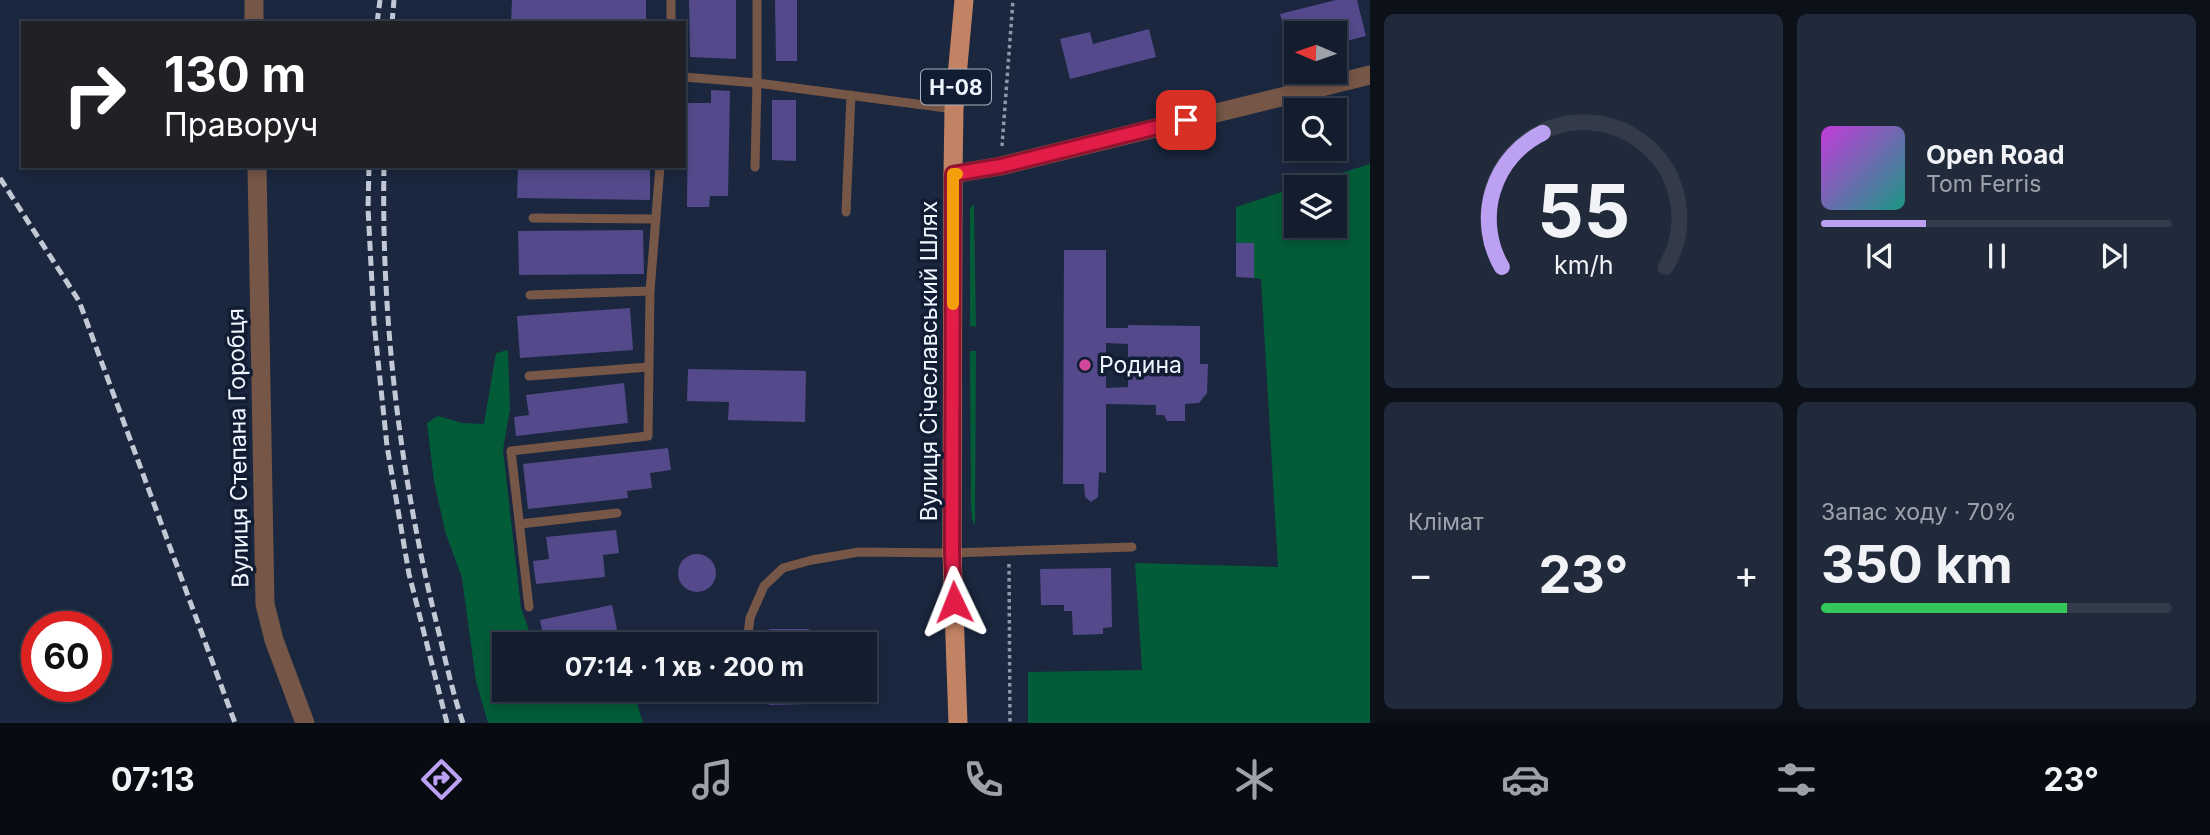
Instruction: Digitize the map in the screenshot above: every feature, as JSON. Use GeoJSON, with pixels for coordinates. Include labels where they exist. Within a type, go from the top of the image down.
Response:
{"type":"FeatureCollection","features":[{"type":"Feature","properties":{"kind":"main road","name":"Вулиця Січеславський Шлях"},"geometry":{"type":"LineString","coordinates":[[958,723],[952,553],[953,174],[954,109],[964,0]]}},
{"type":"Feature","properties":{"kind":"street"},"geometry":{"type":"LineString","coordinates":[[254,0],[254,21]]}},
{"type":"Feature","properties":{"kind":"street"},"geometry":{"type":"LineString","coordinates":[[953,174],[1001,166],[1370,75]]}},
{"type":"Feature","properties":{"kind":"street","name":"Вулиця Степана Горобця"},"geometry":{"type":"LineString","coordinates":[[257,168],[265,604],[274,640],[305,723]]}},
{"type":"Feature","properties":{"kind":"lane"},"geometry":{"type":"LineString","coordinates":[[671,0],[671,21]]}},
{"type":"Feature","properties":{"kind":"lane"},"geometry":{"type":"LineString","coordinates":[[755,167],[757,0]]}},
{"type":"Feature","properties":{"kind":"lane"},"geometry":{"type":"LineString","coordinates":[[686,77],[757,83],[954,109]]}},
{"type":"Feature","properties":{"kind":"lane"},"geometry":{"type":"LineString","coordinates":[[846,212],[850,95]]}},
{"type":"Feature","properties":{"kind":"lane"},"geometry":{"type":"LineString","coordinates":[[529,607],[511,452],[648,436],[650,290],[660,168]]}},
{"type":"Feature","properties":{"kind":"lane"},"geometry":{"type":"LineString","coordinates":[[533,218],[656,219]]}},
{"type":"Feature","properties":{"kind":"lane"},"geometry":{"type":"LineString","coordinates":[[530,295],[650,290]]}},
{"type":"Feature","properties":{"kind":"lane"},"geometry":{"type":"LineString","coordinates":[[529,376],[649,367]]}},
{"type":"Feature","properties":{"kind":"lane"},"geometry":{"type":"LineString","coordinates":[[520,524],[617,513]]}},
{"type":"Feature","properties":{"kind":"lane"},"geometry":{"type":"LineString","coordinates":[[748,632],[750,618],[764,586],[783,568],[812,559],[859,552],[952,553],[1132,547]]}},
{"type":"Feature","properties":{"kind":"path"},"geometry":{"type":"LineString","coordinates":[[1001,166],[1013,0]]}},
{"type":"Feature","properties":{"kind":"path"},"geometry":{"type":"LineString","coordinates":[[1009,551],[1010,723]]}},
{"type":"Feature","properties":{"kind":"green space"},"geometry":{"type":"Polygon","coordinates":[[[1370,164],[1370,723],[1028,723],[1028,672],[1142,670],[1135,563],[1278,567],[1261,279],[1254,278],[1254,243],[1236,243],[1236,207],[1284,191],[1284,238],[1347,238],[1347,175],[1335,175],[1370,164]]]}},
{"type":"Feature","properties":{"kind":"green space"},"geometry":{"type":"Polygon","coordinates":[[[974,204],[976,327],[970,326],[970,208],[974,204]]]}},
{"type":"Feature","properties":{"kind":"green space"},"geometry":{"type":"Polygon","coordinates":[[[508,350],[510,409],[503,450],[521,608],[530,632],[492,632],[492,702],[637,702],[643,723],[488,723],[476,681],[462,578],[445,531],[434,481],[427,423],[438,416],[462,423],[484,424],[496,353],[508,350]]]}},
{"type":"Feature","properties":{"kind":"green space"},"geometry":{"type":"Polygon","coordinates":[[[970,351],[976,351],[975,526],[971,506],[970,351]]]}},
{"type":"Feature","properties":{"kind":"building"},"geometry":{"type":"Polygon","coordinates":[[[512,0],[646,0],[646,21],[511,21],[512,0]]]}},
{"type":"Feature","properties":{"kind":"building"},"geometry":{"type":"Polygon","coordinates":[[[689,0],[736,0],[736,59],[690,57],[689,0]]]}},
{"type":"Feature","properties":{"kind":"building"},"geometry":{"type":"Polygon","coordinates":[[[775,0],[797,0],[797,61],[776,61],[775,0]]]}},
{"type":"Feature","properties":{"kind":"building"},"geometry":{"type":"Polygon","coordinates":[[[1336,0],[1357,0],[1366,36],[1348,41],[1348,21],[1284,21],[1284,29],[1280,14],[1336,0]]]}},
{"type":"Feature","properties":{"kind":"building"},"geometry":{"type":"Polygon","coordinates":[[[1149,29],[1156,57],[1070,79],[1060,39],[1090,32],[1093,44],[1149,29]]]}},
{"type":"Feature","properties":{"kind":"building"},"geometry":{"type":"Polygon","coordinates":[[[711,90],[730,91],[728,196],[710,196],[709,207],[687,207],[688,103],[711,103],[711,90]]]}},
{"type":"Feature","properties":{"kind":"building"},"geometry":{"type":"Polygon","coordinates":[[[772,100],[796,100],[796,161],[772,160],[772,100]]]}},
{"type":"Feature","properties":{"kind":"building"},"geometry":{"type":"Polygon","coordinates":[[[518,168],[650,168],[650,200],[517,198],[518,168]]]}},
{"type":"Feature","properties":{"kind":"building"},"geometry":{"type":"Polygon","coordinates":[[[643,230],[644,274],[519,275],[518,231],[643,230]]]}},
{"type":"Feature","properties":{"kind":"building"},"geometry":{"type":"Polygon","coordinates":[[[1236,243],[1254,243],[1254,278],[1236,277],[1236,243]]]}},
{"type":"Feature","properties":{"kind":"building"},"geometry":{"type":"Polygon","coordinates":[[[1064,250],[1106,250],[1106,328],[1128,328],[1128,325],[1200,326],[1200,364],[1208,364],[1207,393],[1199,403],[1185,404],[1185,421],[1167,421],[1164,415],[1156,415],[1156,405],[1106,404],[1106,473],[1099,472],[1098,497],[1091,502],[1085,497],[1084,484],[1063,484],[1064,250]],[[1106,343],[1106,388],[1128,387],[1128,344],[1106,343]]]}},
{"type":"Feature","properties":{"kind":"building"},"geometry":{"type":"Polygon","coordinates":[[[630,308],[633,350],[520,358],[517,316],[630,308]]]}},
{"type":"Feature","properties":{"kind":"building"},"geometry":{"type":"Polygon","coordinates":[[[688,369],[806,371],[805,422],[728,420],[729,402],[687,401],[688,369]]]}},
{"type":"Feature","properties":{"kind":"building"},"geometry":{"type":"Polygon","coordinates":[[[624,383],[628,423],[516,436],[514,417],[529,415],[526,395],[624,383]]]}},
{"type":"Feature","properties":{"kind":"building"},"geometry":{"type":"Polygon","coordinates":[[[668,448],[671,470],[650,473],[652,488],[627,491],[628,498],[528,509],[523,464],[668,448]]]}},
{"type":"Feature","properties":{"kind":"building"},"geometry":{"type":"Polygon","coordinates":[[[616,530],[619,553],[603,555],[605,577],[536,584],[533,561],[549,559],[546,537],[616,530]]]}},
{"type":"Feature","properties":{"kind":"building"},"geometry":{"type":"Polygon","coordinates":[[[697,554],[711,559],[716,573],[711,587],[697,592],[683,587],[678,573],[683,559],[697,554]]]}},
{"type":"Feature","properties":{"kind":"building"},"geometry":{"type":"Polygon","coordinates":[[[1111,568],[1112,627],[1103,628],[1103,634],[1073,635],[1072,611],[1064,611],[1064,605],[1041,605],[1040,569],[1111,568]]]}},
{"type":"Feature","properties":{"kind":"building"},"geometry":{"type":"Polygon","coordinates":[[[612,605],[618,632],[542,632],[540,620],[612,605]]]}},
{"type":"Feature","properties":{"kind":"building"},"geometry":{"type":"Polygon","coordinates":[[[769,629],[809,629],[809,632],[769,632],[769,629]]]}},
{"type":"Feature","properties":{"kind":"building"},"geometry":{"type":"Polygon","coordinates":[[[769,702],[809,702],[809,704],[769,705],[769,702]]]}},
{"type":"Feature","properties":{"kind":"railway"},"geometry":{"type":"LineString","coordinates":[[377,21],[380,0]]}},
{"type":"Feature","properties":{"kind":"railway"},"geometry":{"type":"LineString","coordinates":[[392,21],[394,0]]}},
{"type":"Feature","properties":{"kind":"railway"},"geometry":{"type":"LineString","coordinates":[[369,168],[368,208],[374,322],[387,446],[409,574],[447,723]]}},
{"type":"Feature","properties":{"kind":"railway"},"geometry":{"type":"LineString","coordinates":[[384,168],[386,282],[403,455],[424,569],[463,723]]}},
{"type":"Feature","properties":{"kind":"railway"},"geometry":{"type":"LineString","coordinates":[[0,178],[79,301],[235,723]]}},
{"type":"Feature","properties":{"kind":"slow traffic"},"geometry":{"type":"LineString","coordinates":[[953,304],[953,174],[957,174]]}},
{"type":"Feature","properties":{"kind":"place","name":"Родина"},"geometry":{"type":"Point","coordinates":[1085,365]}},
{"type":"Feature","properties":{"kind":"route"},"geometry":{"type":"LineString","coordinates":[[954,602],[953,174],[1001,166],[1186,120]]}}]}
